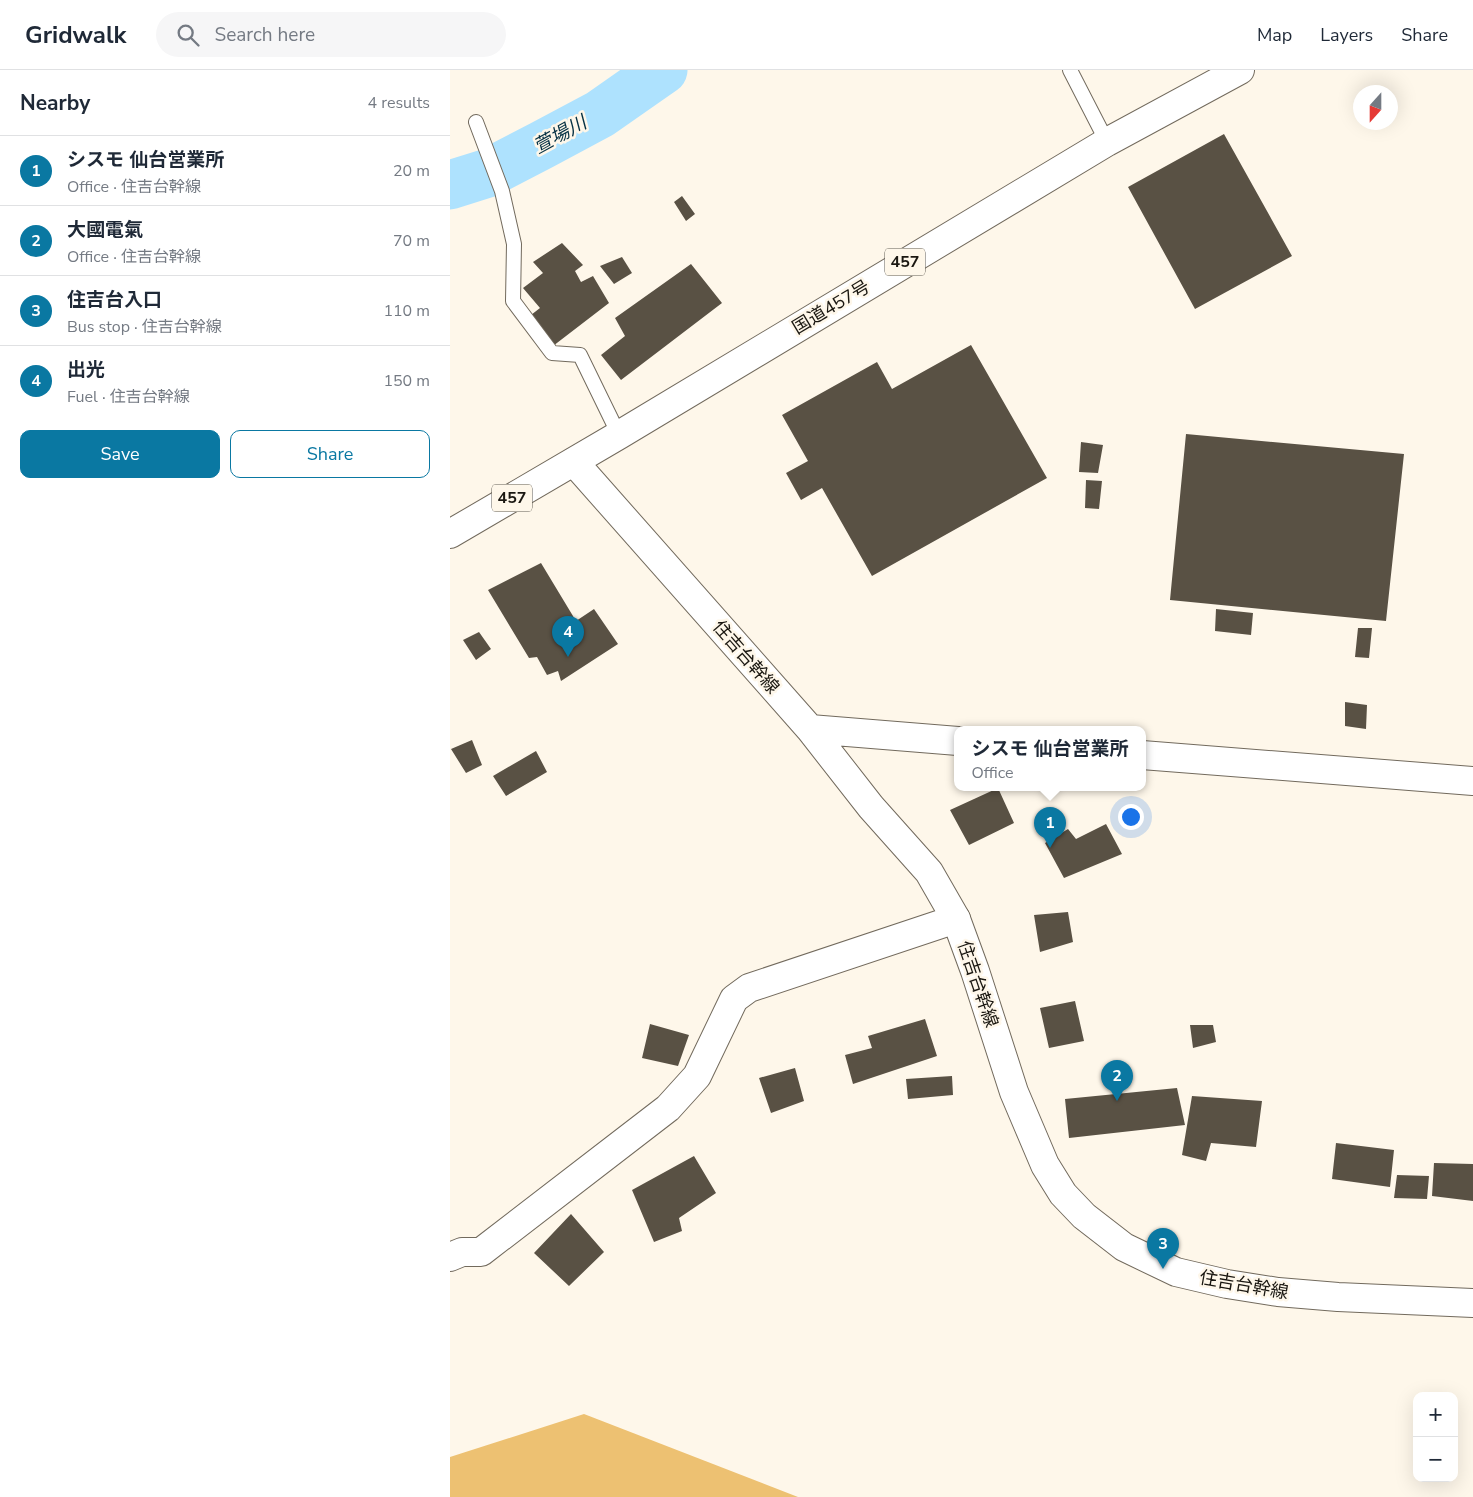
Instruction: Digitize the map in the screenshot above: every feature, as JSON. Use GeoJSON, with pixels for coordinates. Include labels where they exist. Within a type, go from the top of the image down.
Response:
{"type":"FeatureCollection","features":[{"type":"Feature","properties":{"kind":"main road","name":"国道457号"},"geometry":{"type":"LineString","coordinates":[[450,534],[574,462],[1107,142],[1240,70]]}},
{"type":"Feature","properties":{"kind":"main road","name":"住吉台幹線"},"geometry":{"type":"LineString","coordinates":[[574,462],[810,729],[871,807],[929,872],[956,919],[1014,1092],[1045,1165],[1063,1194],[1079,1210],[1124,1246],[1176,1272],[1227,1284],[1295,1294],[1473,1303]]}},
{"type":"Feature","properties":{"kind":"main road"},"geometry":{"type":"LineString","coordinates":[[810,729],[954,741]]}},
{"type":"Feature","properties":{"kind":"main road"},"geometry":{"type":"LineString","coordinates":[[1146,755],[1473,782]]}},
{"type":"Feature","properties":{"kind":"main road"},"geometry":{"type":"LineString","coordinates":[[450,1257],[462,1252],[481,1252],[668,1108],[697,1076],[734,998],[749,988],[956,919]]}},
{"type":"Feature","properties":{"kind":"lane"},"geometry":{"type":"LineString","coordinates":[[1070,70],[1107,142]]}},
{"type":"Feature","properties":{"kind":"lane"},"geometry":{"type":"LineString","coordinates":[[476,122],[502,191],[514,244],[513,301],[552,353],[580,354],[619,435]]}},
{"type":"Feature","properties":{"kind":"shaded area"},"geometry":{"type":"Polygon","coordinates":[[[584,1414],[798,1497],[450,1497],[450,1457],[584,1414]]]}},
{"type":"Feature","properties":{"kind":"building"},"geometry":{"type":"Polygon","coordinates":[[[1224,134],[1292,256],[1195,309],[1128,187],[1224,134]]]}},
{"type":"Feature","properties":{"kind":"building"},"geometry":{"type":"Polygon","coordinates":[[[682,196],[695,214],[686,221],[674,202],[682,196]]]}},
{"type":"Feature","properties":{"kind":"building"},"geometry":{"type":"Polygon","coordinates":[[[562,243],[583,265],[575,271],[581,282],[593,276],[609,303],[553,346],[531,315],[540,308],[523,288],[543,273],[533,262],[562,243]]]}},
{"type":"Feature","properties":{"kind":"building"},"geometry":{"type":"Polygon","coordinates":[[[622,257],[632,273],[614,284],[600,266],[622,257]]]}},
{"type":"Feature","properties":{"kind":"building"},"geometry":{"type":"Polygon","coordinates":[[[691,264],[722,303],[621,380],[601,355],[625,336],[615,318],[691,264]]]}},
{"type":"Feature","properties":{"kind":"building"},"geometry":{"type":"Polygon","coordinates":[[[971,345],[1047,478],[872,576],[822,488],[801,500],[786,473],[808,461],[782,415],[877,362],[892,389],[971,345]]]}},
{"type":"Feature","properties":{"kind":"building"},"geometry":{"type":"Polygon","coordinates":[[[1186,434],[1404,454],[1386,621],[1170,600],[1186,434]]]}},
{"type":"Feature","properties":{"kind":"building"},"geometry":{"type":"Polygon","coordinates":[[[1081,442],[1103,445],[1098,473],[1079,472],[1081,442]]]}},
{"type":"Feature","properties":{"kind":"building"},"geometry":{"type":"Polygon","coordinates":[[[1086,480],[1102,481],[1099,509],[1085,508],[1086,480]]]}},
{"type":"Feature","properties":{"kind":"building"},"geometry":{"type":"Polygon","coordinates":[[[541,563],[576,621],[594,609],[618,644],[561,681],[558,671],[547,675],[537,657],[529,658],[488,590],[541,563]]]}},
{"type":"Feature","properties":{"kind":"building"},"geometry":{"type":"Polygon","coordinates":[[[1216,609],[1253,613],[1251,635],[1215,631],[1216,609]]]}},
{"type":"Feature","properties":{"kind":"building"},"geometry":{"type":"Polygon","coordinates":[[[1358,628],[1372,628],[1369,658],[1355,657],[1358,628]]]}},
{"type":"Feature","properties":{"kind":"building"},"geometry":{"type":"Polygon","coordinates":[[[479,632],[491,649],[476,660],[463,640],[479,632]]]}},
{"type":"Feature","properties":{"kind":"building"},"geometry":{"type":"Polygon","coordinates":[[[1345,702],[1367,705],[1366,729],[1345,726],[1345,702]]]}},
{"type":"Feature","properties":{"kind":"building"},"geometry":{"type":"Polygon","coordinates":[[[472,740],[482,765],[466,773],[451,749],[472,740]]]}},
{"type":"Feature","properties":{"kind":"building"},"geometry":{"type":"Polygon","coordinates":[[[536,751],[547,772],[506,796],[493,776],[536,751]]]}},
{"type":"Feature","properties":{"kind":"building"},"geometry":{"type":"Polygon","coordinates":[[[991,791],[999,791],[1014,823],[969,845],[950,810],[991,791]]]}},
{"type":"Feature","properties":{"kind":"building"},"geometry":{"type":"Polygon","coordinates":[[[1106,824],[1122,854],[1064,878],[1045,843],[1068,829],[1076,839],[1106,824]]]}},
{"type":"Feature","properties":{"kind":"building"},"geometry":{"type":"Polygon","coordinates":[[[1068,912],[1073,942],[1040,952],[1034,915],[1068,912]]]}},
{"type":"Feature","properties":{"kind":"building"},"geometry":{"type":"Polygon","coordinates":[[[1075,1001],[1084,1041],[1049,1048],[1040,1008],[1075,1001]]]}},
{"type":"Feature","properties":{"kind":"building"},"geometry":{"type":"Polygon","coordinates":[[[925,1019],[937,1056],[853,1084],[845,1055],[872,1048],[868,1036],[925,1019]]]}},
{"type":"Feature","properties":{"kind":"building"},"geometry":{"type":"Polygon","coordinates":[[[650,1024],[689,1035],[678,1066],[642,1058],[650,1024]]]}},
{"type":"Feature","properties":{"kind":"building"},"geometry":{"type":"Polygon","coordinates":[[[1190,1025],[1213,1025],[1216,1042],[1193,1048],[1190,1025]]]}},
{"type":"Feature","properties":{"kind":"building"},"geometry":{"type":"Polygon","coordinates":[[[795,1068],[804,1101],[771,1113],[759,1078],[795,1068]]]}},
{"type":"Feature","properties":{"kind":"building"},"geometry":{"type":"Polygon","coordinates":[[[952,1076],[953,1095],[908,1099],[906,1079],[952,1076]]]}},
{"type":"Feature","properties":{"kind":"building"},"geometry":{"type":"Polygon","coordinates":[[[1177,1088],[1185,1125],[1069,1138],[1065,1099],[1177,1088]]]}},
{"type":"Feature","properties":{"kind":"building"},"geometry":{"type":"Polygon","coordinates":[[[1192,1096],[1262,1101],[1256,1147],[1211,1143],[1206,1161],[1182,1155],[1192,1096]]]}},
{"type":"Feature","properties":{"kind":"building"},"geometry":{"type":"Polygon","coordinates":[[[1336,1143],[1394,1150],[1390,1187],[1332,1179],[1336,1143]]]}},
{"type":"Feature","properties":{"kind":"building"},"geometry":{"type":"Polygon","coordinates":[[[694,1156],[716,1193],[679,1218],[682,1231],[654,1242],[632,1190],[694,1156]]]}},
{"type":"Feature","properties":{"kind":"building"},"geometry":{"type":"Polygon","coordinates":[[[1434,1163],[1473,1164],[1473,1201],[1432,1196],[1434,1163]]]}},
{"type":"Feature","properties":{"kind":"building"},"geometry":{"type":"Polygon","coordinates":[[[1397,1175],[1429,1176],[1427,1199],[1394,1198],[1397,1175]]]}},
{"type":"Feature","properties":{"kind":"building"},"geometry":{"type":"Polygon","coordinates":[[[571,1214],[604,1252],[569,1286],[534,1253],[571,1214]]]}},
{"type":"Feature","properties":{"kind":"waterway","name":"萱場川"},"geometry":{"type":"LineString","coordinates":[[450,185],[488,173],[600,114],[663,70]]}},
{"type":"Feature","properties":{"kind":"place","name":"出光"},"geometry":{"type":"Point","coordinates":[568,657]}},
{"type":"Feature","properties":{"kind":"place","name":"シスモ 仙台営業所"},"geometry":{"type":"Point","coordinates":[1050,848]}},
{"type":"Feature","properties":{"kind":"place","name":"大國電氣"},"geometry":{"type":"Point","coordinates":[1117,1101]}},
{"type":"Feature","properties":{"kind":"place","name":"住吉台入口"},"geometry":{"type":"Point","coordinates":[1163,1269]}}]}
